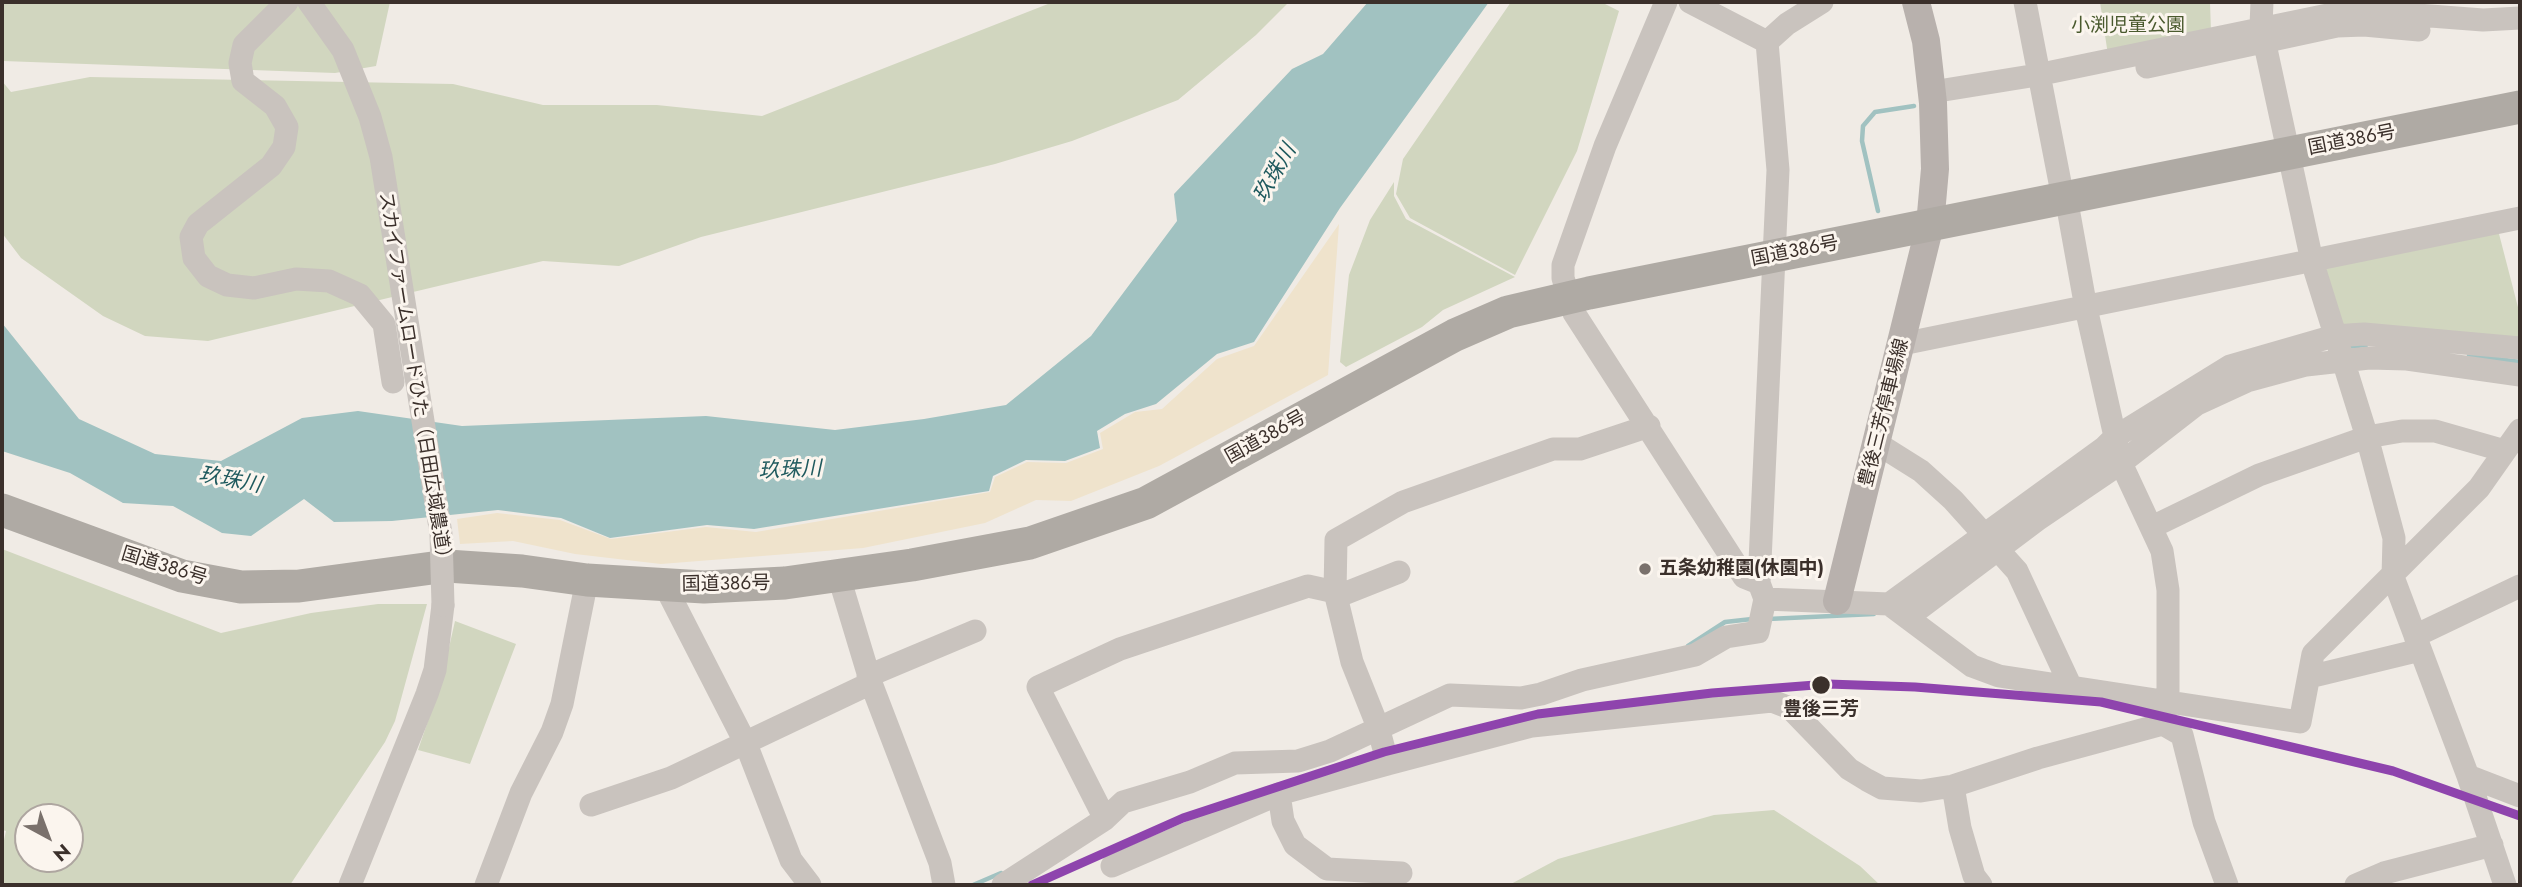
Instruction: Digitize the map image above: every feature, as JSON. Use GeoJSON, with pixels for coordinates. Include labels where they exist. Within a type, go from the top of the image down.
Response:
{"type":"FeatureCollection","features":[{"type":"Feature","properties":{"kind":"highway","name":"国道386号"},"geometry":{"type":"LineString","coordinates":[[2,510],[182,576],[241,587],[320,584],[447,566],[522,570],[587,580],[665,586],[735,586],[839,577],[1030,543],[1106,519],[1185,483],[1455,335],[1508,313],[1568,297],[1774,255],[2520,107]]}},
{"type":"Feature","properties":{"kind":"main road","name":"豊後三芳停車場線"},"geometry":{"type":"LineString","coordinates":[[1838,601],[1930,225],[1936,169],[1933,101],[1916,2]]}},
{"type":"Feature","properties":{"kind":"street"},"geometry":{"type":"LineString","coordinates":[[287,2],[244,46],[240,63],[243,81],[275,106],[287,127],[285,147],[271,166],[198,224],[191,237],[194,258],[208,276],[227,285],[254,288],[296,279],[319,280],[329,281],[360,295],[384,324],[405,379]]}},
{"type":"Feature","properties":{"kind":"street","name":"スカイファームロードひた（日田広域農道）"},"geometry":{"type":"LineString","coordinates":[[309,2],[343,50],[370,117],[381,156],[405,379],[441,534],[443,605],[435,670],[428,694],[350,885]]}},
{"type":"Feature","properties":{"kind":"street"},"geometry":{"type":"LineString","coordinates":[[1666,2],[1605,146],[1563,265],[1568,297],[1574,313],[1744,577],[1762,591],[1898,611],[1972,667],[1999,676],[2071,687],[2165,713],[2300,722],[2313,654],[2393,577],[2479,488],[2520,430]]}},
{"type":"Feature","properties":{"kind":"street"},"geometry":{"type":"LineString","coordinates":[[1690,2],[1767,42]]}},
{"type":"Feature","properties":{"kind":"street"},"geometry":{"type":"LineString","coordinates":[[1767,42],[1787,24],[1822,2]]}},
{"type":"Feature","properties":{"kind":"street"},"geometry":{"type":"LineString","coordinates":[[2025,2],[2086,308],[2121,463],[2162,551],[2168,590],[2165,713],[2182,735],[2204,822],[2227,885]]}},
{"type":"Feature","properties":{"kind":"street"},"geometry":{"type":"LineString","coordinates":[[2262,2],[2263,35],[2312,261],[2367,437],[2394,538],[2393,577],[2468,776],[2505,885]]}},
{"type":"Feature","properties":{"kind":"street"},"geometry":{"type":"LineString","coordinates":[[1933,101],[2039,82],[2263,35],[2352,10],[2448,17],[2520,18]]}},
{"type":"Feature","properties":{"kind":"street"},"geometry":{"type":"LineString","coordinates":[[2448,17],[2520,32]]}},
{"type":"Feature","properties":{"kind":"street"},"geometry":{"type":"LineString","coordinates":[[1003,885],[1102,812],[1123,802],[1190,782],[1235,763],[1298,761],[1330,751],[1376,721],[1450,695],[1521,698],[1541,694],[1582,680],[1695,655],[1726,638],[1758,632],[1762,591],[1778,170],[1767,42]]}},
{"type":"Feature","properties":{"kind":"street"},"geometry":{"type":"LineString","coordinates":[[1902,344],[2520,218]]}},
{"type":"Feature","properties":{"kind":"street"},"geometry":{"type":"LineString","coordinates":[[1898,611],[1991,544],[2115,437],[2230,366],[2334,336],[2364,334],[2520,348]]}},
{"type":"Feature","properties":{"kind":"street"},"geometry":{"type":"LineString","coordinates":[[1991,544],[2037,520],[2121,463],[2197,404],[2247,381],[2306,365],[2342,360],[2407,359],[2520,375]]}},
{"type":"Feature","properties":{"kind":"street"},"geometry":{"type":"LineString","coordinates":[[1388,764],[1376,721],[1352,662],[1335,594],[1336,540],[1403,502],[1553,449],[1580,449],[1649,426]]}},
{"type":"Feature","properties":{"kind":"street"},"geometry":{"type":"LineString","coordinates":[[2152,527],[2259,475],[2367,437],[2402,431],[2435,432],[2505,451]]}},
{"type":"Feature","properties":{"kind":"street"},"geometry":{"type":"LineString","coordinates":[[1878,444],[1921,471],[1954,500],[2017,571],[2071,687]]}},
{"type":"Feature","properties":{"kind":"street"},"geometry":{"type":"LineString","coordinates":[[1102,812],[1038,687],[1120,649],[1308,586],[1335,594],[1399,572]]}},
{"type":"Feature","properties":{"kind":"street"},"geometry":{"type":"LineString","coordinates":[[839,577],[870,679],[940,863],[944,885]]}},
{"type":"Feature","properties":{"kind":"street"},"geometry":{"type":"LineString","coordinates":[[486,885],[521,793],[552,732],[562,704],[587,580]]}},
{"type":"Feature","properties":{"kind":"street"},"geometry":{"type":"LineString","coordinates":[[665,586],[746,744],[791,860],[810,885]]}},
{"type":"Feature","properties":{"kind":"street"},"geometry":{"type":"LineString","coordinates":[[2309,677],[2418,643],[2520,586]]}},
{"type":"Feature","properties":{"kind":"street"},"geometry":{"type":"LineString","coordinates":[[592,804],[670,778],[746,744],[870,679],[975,631]]}},
{"type":"Feature","properties":{"kind":"street"},"geometry":{"type":"LineString","coordinates":[[1112,866],[1279,794],[1532,726],[1772,701],[1790,708],[1849,769],[1882,788],[1921,791],[1953,786],[2165,713]]}},
{"type":"Feature","properties":{"kind":"street"},"geometry":{"type":"LineString","coordinates":[[2468,776],[2520,796]]}},
{"type":"Feature","properties":{"kind":"street"},"geometry":{"type":"LineString","coordinates":[[1953,786],[1962,836],[1974,876],[1981,885]]}},
{"type":"Feature","properties":{"kind":"street"},"geometry":{"type":"LineString","coordinates":[[1279,794],[1283,821],[1296,845],[1326,869],[1401,873]]}},
{"type":"Feature","properties":{"kind":"street"},"geometry":{"type":"LineString","coordinates":[[2356,885],[2384,873],[2492,845]]}},
{"type":"Feature","properties":{"kind":"green space"},"geometry":{"type":"Polygon","coordinates":[[[2,2],[390,2],[376,66],[335,73],[3,61],[2,2]]]}},
{"type":"Feature","properties":{"kind":"green space"},"geometry":{"type":"Polygon","coordinates":[[[1053,2],[1289,2],[1256,35],[1178,100],[1072,141],[995,164],[701,237],[619,266],[543,261],[208,341],[145,336],[103,316],[21,258],[2,233],[2,81],[11,92],[90,77],[453,84],[543,105],[657,105],[762,116],[1053,2]]]}},
{"type":"Feature","properties":{"kind":"green space"},"geometry":{"type":"Polygon","coordinates":[[[1511,2],[1601,2],[1619,11],[1577,151],[1515,275],[1410,218],[1396,194],[1403,159],[1511,2]]]}},
{"type":"Feature","properties":{"kind":"green space","name":"小渕児童公園"},"geometry":{"type":"Polygon","coordinates":[[[2100,2],[2210,2],[2211,32],[2108,55],[2100,2]]]}},
{"type":"Feature","properties":{"kind":"green space"},"geometry":{"type":"Polygon","coordinates":[[[1394,182],[1394,196],[1406,219],[1515,277],[1443,310],[1422,327],[1346,367],[1340,362],[1349,275],[1370,220],[1394,182]]]}},
{"type":"Feature","properties":{"kind":"green space"},"geometry":{"type":"Polygon","coordinates":[[[2498,230],[2520,315],[2520,344],[2341,330],[2321,266],[2498,230]]]}},
{"type":"Feature","properties":{"kind":"green space"},"geometry":{"type":"Polygon","coordinates":[[[2,549],[221,633],[311,613],[378,604],[427,604],[395,721],[385,742],[290,885],[2,885],[2,849],[6,831],[2,830],[2,549]]]}},
{"type":"Feature","properties":{"kind":"green space"},"geometry":{"type":"Polygon","coordinates":[[[455,621],[516,644],[470,764],[418,750],[441,683],[455,621]]]}},
{"type":"Feature","properties":{"kind":"green space"},"geometry":{"type":"Polygon","coordinates":[[[1774,810],[1860,866],[1880,885],[1509,885],[1558,859],[1714,815],[1774,810]]]}},
{"type":"Feature","properties":{"kind":"sand"},"geometry":{"type":"Polygon","coordinates":[[[1339,224],[1328,375],[1159,466],[1071,501],[1036,500],[985,523],[863,548],[661,564],[575,554],[513,541],[460,544],[457,519],[497,513],[560,520],[611,539],[706,527],[756,532],[990,492],[995,477],[1027,462],[1066,463],[1103,449],[1100,433],[1135,412],[1162,409],[1217,359],[1254,346],[1339,224]]]}},
{"type":"Feature","properties":{"kind":"water","name":"玖珠川"},"geometry":{"type":"Polygon","coordinates":[[[1368,2],[1489,2],[1340,208],[1254,342],[1217,354],[1156,404],[1125,414],[1097,431],[1100,448],[1065,461],[1026,460],[993,476],[989,491],[754,529],[707,525],[610,538],[561,518],[498,510],[392,521],[334,522],[304,499],[251,536],[222,533],[173,506],[123,503],[70,473],[2,451],[2,323],[79,419],[155,454],[221,461],[302,418],[358,411],[462,426],[706,416],[835,430],[1006,405],[1091,336],[1177,221],[1174,194],[1292,69],[1323,54],[1368,2]]]}},
{"type":"Feature","properties":{"kind":"waterway"},"geometry":{"type":"LineString","coordinates":[[1878,211],[1862,141],[1863,126],[1875,112],[1914,106]]}},
{"type":"Feature","properties":{"kind":"waterway"},"geometry":{"type":"LineString","coordinates":[[2347,347],[2366,345]]}},
{"type":"Feature","properties":{"kind":"waterway"},"geometry":{"type":"LineString","coordinates":[[2469,355],[2520,362]]}},
{"type":"Feature","properties":{"kind":"waterway"},"geometry":{"type":"LineString","coordinates":[[1768,619],[1874,614]]}},
{"type":"Feature","properties":{"kind":"waterway"},"geometry":{"type":"LineString","coordinates":[[1688,646],[1725,622],[1752,619]]}},
{"type":"Feature","properties":{"kind":"waterway"},"geometry":{"type":"LineString","coordinates":[[973,885],[1001,873]]}},
{"type":"Feature","properties":{"kind":"transit line"},"geometry":{"type":"LineString","coordinates":[[1032,885],[1183,818],[1384,752],[1538,714],[1712,693],[1828,684],[1915,687],[2101,702],[2393,771],[2520,816]]}},
{"type":"Feature","properties":{"kind":"place","name":"五条幼稚園(休園中)"},"geometry":{"type":"Point","coordinates":[1645,569]}},
{"type":"Feature","properties":{"kind":"place","name":"豊後三芳"},"geometry":{"type":"Point","coordinates":[1821,685]}}]}
